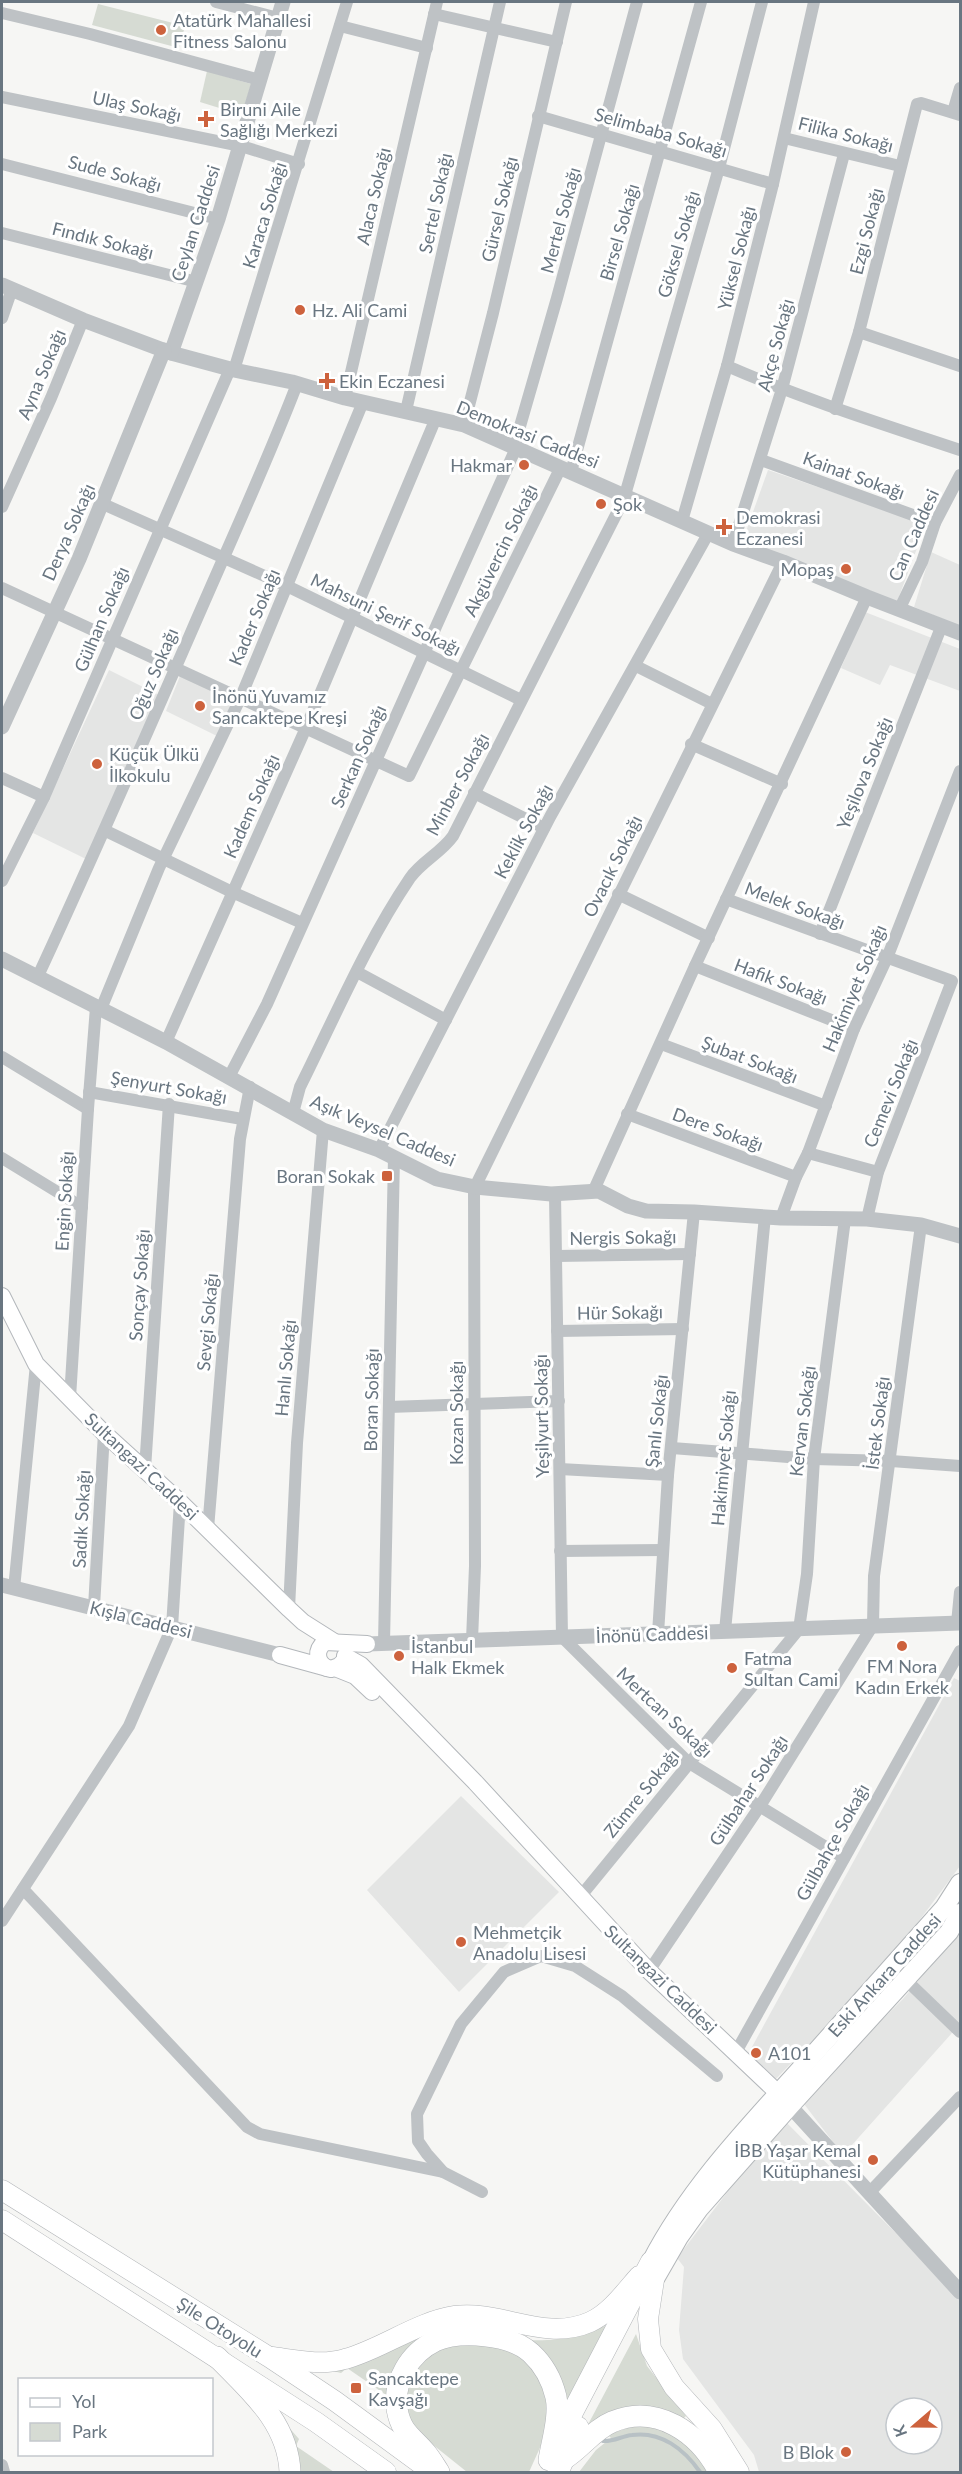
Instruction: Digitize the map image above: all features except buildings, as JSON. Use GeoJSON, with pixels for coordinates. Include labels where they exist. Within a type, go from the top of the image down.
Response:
{"type":"FeatureCollection","features":[{"type":"Feature","properties":{"kind":"highway","name":"Şile Otoyolu"},"geometry":{"type":"LineString","coordinates":[[2,2190],[269,2357],[344,2407],[432,2472]]}},
{"type":"Feature","properties":{"kind":"highway","name":"Şile Otoyolu"},"geometry":{"type":"LineString","coordinates":[[2,2220],[217,2357],[316,2422],[386,2472]]}},
{"type":"Feature","properties":{"kind":"highway"},"geometry":{"type":"LineString","coordinates":[[269,2357],[320,2362],[343,2360],[427,2324],[456,2316],[485,2318],[553,2330],[572,2328],[591,2322],[653,2271]]}},
{"type":"Feature","properties":{"kind":"highway"},"geometry":{"type":"LineString","coordinates":[[553,2466],[602,2353],[653,2271]]}},
{"type":"Feature","properties":{"kind":"highway"},"geometry":{"type":"LineString","coordinates":[[653,2271],[648,2319],[651,2349],[674,2387],[712,2429],[739,2472]]}},
{"type":"Feature","properties":{"kind":"highway"},"geometry":{"type":"LineString","coordinates":[[439,2472],[401,2424],[397,2408],[398,2386],[407,2366],[420,2351],[436,2341],[462,2335],[491,2336],[511,2342],[530,2351],[540,2362],[548,2375],[556,2398],[553,2466]]}},
{"type":"Feature","properties":{"kind":"highway"},"geometry":{"type":"LineString","coordinates":[[217,2357],[273,2416],[289,2459],[290,2472]]}},
{"type":"Feature","properties":{"kind":"highway"},"geometry":{"type":"LineString","coordinates":[[553,2466],[611,2423],[627,2418],[650,2416],[669,2421],[690,2434],[703,2447],[719,2472]]}},
{"type":"Feature","properties":{"kind":"main road","name":"Sultangazi Caddesi"},"geometry":{"type":"LineString","coordinates":[[3,1305],[36,1364],[104,1433],[145,1468],[355,1676],[463,1779],[475,1782],[649,1971],[784,2099]]}},
{"type":"Feature","properties":{"kind":"main road"},"geometry":{"type":"LineString","coordinates":[[333,1653],[376,1643]]}},
{"type":"Feature","properties":{"kind":"main road","name":"Kışla Caddesi"},"geometry":{"type":"LineString","coordinates":[[280,1655],[333,1653]]}},
{"type":"Feature","properties":{"kind":"main road","name":"Eski Ankara Caddesi"},"geometry":{"type":"LineString","coordinates":[[653,2271],[784,2099],[944,1908],[960,1882]]}},
{"type":"Feature","properties":{"kind":"main road","name":"Eski Ankara Caddesi"},"geometry":{"type":"LineString","coordinates":[[784,2099],[905,1979],[949,1932],[960,1914]]}},
{"type":"Feature","properties":{"kind":"street"},"geometry":{"type":"LineString","coordinates":[[216,2],[278,18]]}},
{"type":"Feature","properties":{"kind":"street","name":"Ceylan Caddesi"},"geometry":{"type":"LineString","coordinates":[[168,352],[197,282],[218,219],[283,2]]}},
{"type":"Feature","properties":{"kind":"street","name":"Karaca Sokağı"},"geometry":{"type":"LineString","coordinates":[[232,370],[299,164],[347,2]]}},
{"type":"Feature","properties":{"kind":"street","name":"Sertel Sokağı"},"geometry":{"type":"LineString","coordinates":[[406,411],[500,2]]}},
{"type":"Feature","properties":{"kind":"street","name":"Gürsel Sokağı"},"geometry":{"type":"LineString","coordinates":[[464,424],[494,313],[566,2]]}},
{"type":"Feature","properties":{"kind":"street","name":"Mertel Sokağı"},"geometry":{"type":"LineString","coordinates":[[515,448],[637,2]]}},
{"type":"Feature","properties":{"kind":"street","name":"Birsel Sokağı"},"geometry":{"type":"LineString","coordinates":[[565,470],[660,151],[701,2]]}},
{"type":"Feature","properties":{"kind":"street","name":"Göksel Sokağı"},"geometry":{"type":"LineString","coordinates":[[626,495],[762,2]]}},
{"type":"Feature","properties":{"kind":"street","name":"Yüksel Sokağı"},"geometry":{"type":"LineString","coordinates":[[682,521],[727,366],[784,138],[814,2]]}},
{"type":"Feature","properties":{"kind":"street"},"geometry":{"type":"LineString","coordinates":[[436,8],[494,29],[557,42]]}},
{"type":"Feature","properties":{"kind":"street","name":"Alaca Sokağı"},"geometry":{"type":"LineString","coordinates":[[345,398],[436,8]]}},
{"type":"Feature","properties":{"kind":"street"},"geometry":{"type":"LineString","coordinates":[[2,13],[260,80]]}},
{"type":"Feature","properties":{"kind":"street"},"geometry":{"type":"LineString","coordinates":[[340,26],[427,48]]}},
{"type":"Feature","properties":{"kind":"street"},"geometry":{"type":"LineString","coordinates":[[957,114],[960,88]]}},
{"type":"Feature","properties":{"kind":"street","name":"Ulaş Sokağı"},"geometry":{"type":"LineString","coordinates":[[2,97],[241,146],[299,164]]}},
{"type":"Feature","properties":{"kind":"street","name":"Ezgi Sokağı"},"geometry":{"type":"LineString","coordinates":[[835,409],[859,332],[917,104],[921,103],[957,114]]}},
{"type":"Feature","properties":{"kind":"street","name":"Selimbaba Sokağı"},"geometry":{"type":"LineString","coordinates":[[538,116],[773,184]]}},
{"type":"Feature","properties":{"kind":"street","name":"Filika Sokağı"},"geometry":{"type":"LineString","coordinates":[[784,138],[900,166]]}},
{"type":"Feature","properties":{"kind":"street","name":"Akçe Sokağı"},"geometry":{"type":"LineString","coordinates":[[733,544],[782,389],[844,154]]}},
{"type":"Feature","properties":{"kind":"street","name":"Sude Sokağı"},"geometry":{"type":"LineString","coordinates":[[2,164],[218,219]]}},
{"type":"Feature","properties":{"kind":"street","name":"Fındık Sokağı"},"geometry":{"type":"LineString","coordinates":[[2,233],[197,282]]}},
{"type":"Feature","properties":{"kind":"street"},"geometry":{"type":"LineString","coordinates":[[2,318],[7,287]]}},
{"type":"Feature","properties":{"kind":"street","name":"Demokrasi Caddesi"},"geometry":{"type":"LineString","coordinates":[[7,287],[83,320],[168,352],[232,370],[292,382],[345,398],[464,424],[626,495],[708,534],[960,633]]}},
{"type":"Feature","properties":{"kind":"street","name":"Ayna Sokağı"},"geometry":{"type":"LineString","coordinates":[[2,507],[83,320]]}},
{"type":"Feature","properties":{"kind":"street"},"geometry":{"type":"LineString","coordinates":[[859,332],[960,366]]}},
{"type":"Feature","properties":{"kind":"street","name":"Derya Sokağı"},"geometry":{"type":"LineString","coordinates":[[2,727],[103,504],[168,352]]}},
{"type":"Feature","properties":{"kind":"street"},"geometry":{"type":"LineString","coordinates":[[727,366],[835,409],[960,450]]}},
{"type":"Feature","properties":{"kind":"street","name":"Gülhan Sokağı"},"geometry":{"type":"LineString","coordinates":[[2,881],[44,797],[111,640],[232,370]]}},
{"type":"Feature","properties":{"kind":"street","name":"Oğuz Sokağı"},"geometry":{"type":"LineString","coordinates":[[38,976],[106,831],[175,668],[269,458],[297,384]]}},
{"type":"Feature","properties":{"kind":"street","name":"Kader Sokağı"},"geometry":{"type":"LineString","coordinates":[[99,1008],[164,859],[240,699],[363,402]]}},
{"type":"Feature","properties":{"kind":"street","name":"Kadem Sokağı"},"geometry":{"type":"LineString","coordinates":[[166,1042],[305,730],[436,418]]}},
{"type":"Feature","properties":{"kind":"street","name":"Serkan Sokağı"},"geometry":{"type":"LineString","coordinates":[[229,1077],[267,1004],[515,448]]}},
{"type":"Feature","properties":{"kind":"street","name":"Kainat Sokağı"},"geometry":{"type":"LineString","coordinates":[[761,460],[935,523]]}},
{"type":"Feature","properties":{"kind":"street","name":"Akgüvercin Sokağı"},"geometry":{"type":"LineString","coordinates":[[376,760],[409,776],[461,670],[565,470]]}},
{"type":"Feature","properties":{"kind":"street","name":"Can Caddesi"},"geometry":{"type":"LineString","coordinates":[[899,610],[922,562],[935,523],[960,475]]}},
{"type":"Feature","properties":{"kind":"street","name":"Minber Sokağı"},"geometry":{"type":"LineString","coordinates":[[293,1113],[300,1087],[384,920],[412,876],[422,864],[445,847],[453,836],[626,495]]}},
{"type":"Feature","properties":{"kind":"street","name":"Mahsuni Şerif Sokağı"},"geometry":{"type":"LineString","coordinates":[[103,504],[287,586],[521,700]]}},
{"type":"Feature","properties":{"kind":"street","name":"Keklik Sokağı"},"geometry":{"type":"LineString","coordinates":[[379,1150],[544,828],[708,534]]}},
{"type":"Feature","properties":{"kind":"street","name":"Ovacık Sokağı"},"geometry":{"type":"LineString","coordinates":[[474,1186],[570,997],[691,744],[783,562]]}},
{"type":"Feature","properties":{"kind":"street"},"geometry":{"type":"LineString","coordinates":[[2,588],[53,614],[175,668],[305,730],[376,760]]}},
{"type":"Feature","properties":{"kind":"street"},"geometry":{"type":"LineString","coordinates":[[593,1192],[695,966],[782,784],[867,597]]}},
{"type":"Feature","properties":{"kind":"street","name":"Yeşilova Sokağı"},"geometry":{"type":"LineString","coordinates":[[820,934],[942,625]]}},
{"type":"Feature","properties":{"kind":"street"},"geometry":{"type":"LineString","coordinates":[[636,666],[712,704]]}},
{"type":"Feature","properties":{"kind":"street"},"geometry":{"type":"LineString","coordinates":[[691,744],[782,784]]}},
{"type":"Feature","properties":{"kind":"street","name":"Hakimiyet Sokağı"},"geometry":{"type":"LineString","coordinates":[[781,1218],[854,1029],[887,958],[960,771]]}},
{"type":"Feature","properties":{"kind":"street"},"geometry":{"type":"LineString","coordinates":[[2,778],[44,797]]}},
{"type":"Feature","properties":{"kind":"street"},"geometry":{"type":"LineString","coordinates":[[474,793],[544,828]]}},
{"type":"Feature","properties":{"kind":"street"},"geometry":{"type":"LineString","coordinates":[[106,831],[302,923]]}},
{"type":"Feature","properties":{"kind":"street"},"geometry":{"type":"LineString","coordinates":[[618,894],[709,938]]}},
{"type":"Feature","properties":{"kind":"street","name":"Melek Sokağı"},"geometry":{"type":"LineString","coordinates":[[726,899],[952,981]]}},
{"type":"Feature","properties":{"kind":"street","name":"Aşık Veysel Caddesi"},"geometry":{"type":"LineString","coordinates":[[2,959],[166,1042],[323,1130],[379,1150],[437,1179],[474,1186],[555,1194],[599,1191],[628,1206],[646,1211],[781,1218],[867,1219],[921,1225],[960,1236]]}},
{"type":"Feature","properties":{"kind":"street","name":"Hafik Sokağı"},"geometry":{"type":"LineString","coordinates":[[695,966],[854,1029]]}},
{"type":"Feature","properties":{"kind":"street"},"geometry":{"type":"LineString","coordinates":[[357,972],[446,1020]]}},
{"type":"Feature","properties":{"kind":"street","name":"Cemevi Sokağı"},"geometry":{"type":"LineString","coordinates":[[867,1219],[878,1172],[952,981]]}},
{"type":"Feature","properties":{"kind":"street","name":"Engin Sokağı"},"geometry":{"type":"LineString","coordinates":[[70,1398],[89,1092],[99,1008]]}},
{"type":"Feature","properties":{"kind":"street","name":"Şubat Sokağı"},"geometry":{"type":"LineString","coordinates":[[661,1044],[826,1106]]}},
{"type":"Feature","properties":{"kind":"street"},"geometry":{"type":"LineString","coordinates":[[2,1057],[88,1109]]}},
{"type":"Feature","properties":{"kind":"street","name":"Sevgi Sokağı"},"geometry":{"type":"LineString","coordinates":[[208,1529],[242,1119],[250,1088]]}},
{"type":"Feature","properties":{"kind":"street","name":"Şenyurt Sokağı"},"geometry":{"type":"LineString","coordinates":[[89,1092],[169,1104],[242,1119]]}},
{"type":"Feature","properties":{"kind":"street","name":"Sonçay Sokağı"},"geometry":{"type":"LineString","coordinates":[[145,1468],[169,1104]]}},
{"type":"Feature","properties":{"kind":"street","name":"Dere Sokağı"},"geometry":{"type":"LineString","coordinates":[[627,1114],[796,1177]]}},
{"type":"Feature","properties":{"kind":"street","name":"Hanlı Sokağı"},"geometry":{"type":"LineString","coordinates":[[289,1609],[297,1443],[323,1130]]}},
{"type":"Feature","properties":{"kind":"street"},"geometry":{"type":"LineString","coordinates":[[808,1153],[878,1172]]}},
{"type":"Feature","properties":{"kind":"street","name":"Boran Sokağı"},"geometry":{"type":"LineString","coordinates":[[376,1643],[389,1407],[394,1157]]}},
{"type":"Feature","properties":{"kind":"street"},"geometry":{"type":"LineString","coordinates":[[2,1158],[82,1207]]}},
{"type":"Feature","properties":{"kind":"street","name":"Kozan Sokağı"},"geometry":{"type":"LineString","coordinates":[[472,1640],[475,1566],[474,1186]]}},
{"type":"Feature","properties":{"kind":"street","name":"Yeşilyurt Sokağı"},"geometry":{"type":"LineString","coordinates":[[555,1194],[562,1637]]}},
{"type":"Feature","properties":{"kind":"street","name":"Şanlı Sokağı"},"geometry":{"type":"LineString","coordinates":[[658,1634],[668,1475],[694,1212]]}},
{"type":"Feature","properties":{"kind":"street","name":"Hakimiyet Sokağı"},"geometry":{"type":"LineString","coordinates":[[725,1631],[765,1216]]}},
{"type":"Feature","properties":{"kind":"street","name":"Kervan Sokağı"},"geometry":{"type":"LineString","coordinates":[[798,1629],[807,1575],[814,1459],[845,1219]]}},
{"type":"Feature","properties":{"kind":"street","name":"İstek Sokağı"},"geometry":{"type":"LineString","coordinates":[[873,1625],[874,1576],[921,1225]]}},
{"type":"Feature","properties":{"kind":"street","name":"Nergis Sokağı"},"geometry":{"type":"LineString","coordinates":[[556,1256],[690,1254]]}},
{"type":"Feature","properties":{"kind":"street","name":"Hür Sokağı"},"geometry":{"type":"LineString","coordinates":[[557,1330],[683,1329]]}},
{"type":"Feature","properties":{"kind":"street"},"geometry":{"type":"LineString","coordinates":[[8,1587],[36,1364]]}},
{"type":"Feature","properties":{"kind":"street"},"geometry":{"type":"LineString","coordinates":[[389,1407],[559,1401]]}},
{"type":"Feature","properties":{"kind":"street","name":"Sadık Sokağı"},"geometry":{"type":"LineString","coordinates":[[94,1607],[104,1433]]}},
{"type":"Feature","properties":{"kind":"street"},"geometry":{"type":"LineString","coordinates":[[672,1448],[814,1459],[960,1466]]}},
{"type":"Feature","properties":{"kind":"street"},"geometry":{"type":"LineString","coordinates":[[560,1469],[668,1475]]}},
{"type":"Feature","properties":{"kind":"street"},"geometry":{"type":"LineString","coordinates":[[2,1921],[129,1726],[172,1627],[180,1502]]}},
{"type":"Feature","properties":{"kind":"street"},"geometry":{"type":"LineString","coordinates":[[560,1551],[662,1550]]}},
{"type":"Feature","properties":{"kind":"street","name":"Kışla Caddesi"},"geometry":{"type":"LineString","coordinates":[[8,1587],[280,1655]]}},
{"type":"Feature","properties":{"kind":"street"},"geometry":{"type":"LineString","coordinates":[[959,1623],[960,1592]]}},
{"type":"Feature","properties":{"kind":"street","name":"İnönü Caddesi"},"geometry":{"type":"LineString","coordinates":[[376,1643],[959,1623]]}},
{"type":"Feature","properties":{"kind":"street","name":"Gülbahar Sokağı"},"geometry":{"type":"LineString","coordinates":[[649,1971],[760,1806],[873,1625]]}},
{"type":"Feature","properties":{"kind":"street","name":"Zümre Sokağı"},"geometry":{"type":"LineString","coordinates":[[579,1897],[798,1629]]}},
{"type":"Feature","properties":{"kind":"street","name":"Mertcan Sokağı"},"geometry":{"type":"LineString","coordinates":[[562,1637],[688,1763],[844,1858]]}},
{"type":"Feature","properties":{"kind":"street","name":"Gülbahçe Sokağı"},"geometry":{"type":"LineString","coordinates":[[736,2052],[960,1651]]}},
{"type":"Feature","properties":{"kind":"street"},"geometry":{"type":"LineString","coordinates":[[23,1889],[247,2127],[260,2134],[443,2172],[482,2192]]}},
{"type":"Feature","properties":{"kind":"street"},"geometry":{"type":"LineString","coordinates":[[443,2172],[418,2141],[417,2114],[461,2024],[504,1972],[541,1956],[575,1966],[622,1996],[717,2076]]}},
{"type":"Feature","properties":{"kind":"street"},"geometry":{"type":"LineString","coordinates":[[905,1979],[960,2032]]}},
{"type":"Feature","properties":{"kind":"street"},"geometry":{"type":"LineString","coordinates":[[870,2192],[960,2097]]}},
{"type":"Feature","properties":{"kind":"street"},"geometry":{"type":"LineString","coordinates":[[784,2099],[960,2292]]}},
{"type":"Feature","properties":{"kind":"street"},"geometry":{"type":"LineString","coordinates":[[2,2465],[4,2472]]}},
{"type":"Feature","properties":{"kind":"shaded area"},"geometry":{"type":"Polygon","coordinates":[[[768,470],[926,524],[897,602],[743,540],[768,470]]]}},
{"type":"Feature","properties":{"kind":"shaded area"},"geometry":{"type":"Polygon","coordinates":[[[931,552],[960,565],[960,626],[914,607],[931,552]]]}},
{"type":"Feature","properties":{"kind":"shaded area"},"geometry":{"type":"Polygon","coordinates":[[[865,612],[960,649],[960,691],[890,665],[880,685],[841,668],[865,612]]]}},
{"type":"Feature","properties":{"kind":"shaded area","name":"Küçük Ülkü İlkokulu"},"geometry":{"type":"Polygon","coordinates":[[[109,670],[159,695],[86,859],[33,833],[109,670]]]}},
{"type":"Feature","properties":{"kind":"shaded area","name":"İnönü Yuvamız Sancaktepe Kreşi"},"geometry":{"type":"Polygon","coordinates":[[[180,676],[234,701],[217,736],[166,711],[180,676]]]}},
{"type":"Feature","properties":{"kind":"shaded area"},"geometry":{"type":"Polygon","coordinates":[[[954,1678],[960,1681],[960,1866],[889,1961],[773,2082],[747,2056],[954,1678]]]}},
{"type":"Feature","properties":{"kind":"shaded area","name":"Mehmetçik Anadolu Lisesi"},"geometry":{"type":"Polygon","coordinates":[[[461,1796],[559,1892],[459,1992],[367,1890],[461,1796]]]}},
{"type":"Feature","properties":{"kind":"shaded area"},"geometry":{"type":"Polygon","coordinates":[[[960,1930],[960,2024],[843,2155],[801,2100],[903,1999],[960,1930]]]}},
{"type":"Feature","properties":{"kind":"shaded area"},"geometry":{"type":"Polygon","coordinates":[[[783,2119],[960,2298],[960,2472],[759,2472],[754,2455],[683,2359],[679,2330],[684,2267],[677,2258],[783,2119]]]}},
{"type":"Feature","properties":{"kind":"green space"},"geometry":{"type":"Polygon","coordinates":[[[98,4],[185,26],[179,48],[92,25],[98,4]]]}},
{"type":"Feature","properties":{"kind":"green space"},"geometry":{"type":"Polygon","coordinates":[[[207,71],[251,84],[242,115],[200,102],[207,71]]]}},
{"type":"Feature","properties":{"kind":"green space"},"geometry":{"type":"Polygon","coordinates":[[[611,2323],[564,2414],[527,2340],[570,2338],[611,2323]]]}},
{"type":"Feature","properties":{"kind":"green space"},"geometry":{"type":"Polygon","coordinates":[[[636,2334],[647,2366],[686,2416],[682,2420],[583,2434],[636,2334]]]}},
{"type":"Feature","properties":{"kind":"green space"},"geometry":{"type":"Polygon","coordinates":[[[419,2335],[421,2341],[389,2397],[347,2368],[341,2373],[333,2371],[419,2335]]]}},
{"type":"Feature","properties":{"kind":"green space"},"geometry":{"type":"Polygon","coordinates":[[[490,2345],[520,2355],[545,2384],[548,2430],[529,2472],[467,2472],[422,2436],[405,2418],[405,2390],[409,2378],[430,2353],[445,2346],[490,2345]]]}},
{"type":"Feature","properties":{"kind":"green space"},"geometry":{"type":"Polygon","coordinates":[[[285,2423],[299,2439],[296,2446],[334,2472],[298,2472],[285,2423]]]}},
{"type":"Feature","properties":{"kind":"green space"},"geometry":{"type":"Polygon","coordinates":[[[648,2426],[676,2437],[709,2472],[579,2472],[596,2450],[611,2438],[608,2435],[630,2427],[648,2426]]]}},
{"type":"Feature","properties":{"kind":"waterway"},"geometry":{"type":"LineString","coordinates":[[603,2441],[632,2435],[653,2436],[679,2449],[700,2472]]}},
{"type":"Feature","properties":{"kind":"place","name":"Atatürk Mahallesi Fitness Salonu"},"geometry":{"type":"Point","coordinates":[161,30]}},
{"type":"Feature","properties":{"kind":"place","name":"Biruni Aile Sağlığı Merkezi"},"geometry":{"type":"Point","coordinates":[206,119]}},
{"type":"Feature","properties":{"kind":"place","name":"Hz. Ali Cami"},"geometry":{"type":"Point","coordinates":[300,310]}},
{"type":"Feature","properties":{"kind":"place","name":"Ekin Eczanesi"},"geometry":{"type":"Point","coordinates":[327,381]}},
{"type":"Feature","properties":{"kind":"place","name":"Hakmar"},"geometry":{"type":"Point","coordinates":[524,465]}},
{"type":"Feature","properties":{"kind":"place","name":"Şok"},"geometry":{"type":"Point","coordinates":[601,504]}},
{"type":"Feature","properties":{"kind":"place","name":"Demokrasi Eczanesi"},"geometry":{"type":"Point","coordinates":[724,527]}},
{"type":"Feature","properties":{"kind":"place","name":"Mopaş"},"geometry":{"type":"Point","coordinates":[846,569]}},
{"type":"Feature","properties":{"kind":"place","name":"İnönü Yuvamız Sancaktepe Kreşi"},"geometry":{"type":"Point","coordinates":[200,706]}},
{"type":"Feature","properties":{"kind":"place","name":"Küçük Ülkü İlkokulu"},"geometry":{"type":"Point","coordinates":[97,764]}},
{"type":"Feature","properties":{"kind":"place","name":"Boran Sokak"},"geometry":{"type":"Point","coordinates":[387,1176]}},
{"type":"Feature","properties":{"kind":"place","name":"FM Nora Kadın Erkek"},"geometry":{"type":"Point","coordinates":[902,1646]}},
{"type":"Feature","properties":{"kind":"place","name":"İstanbul Halk Ekmek"},"geometry":{"type":"Point","coordinates":[399,1656]}},
{"type":"Feature","properties":{"kind":"place","name":"Fatma Sultan Cami"},"geometry":{"type":"Point","coordinates":[732,1668]}},
{"type":"Feature","properties":{"kind":"place","name":"Mehmetçik Anadolu Lisesi"},"geometry":{"type":"Point","coordinates":[461,1942]}},
{"type":"Feature","properties":{"kind":"place","name":"A101"},"geometry":{"type":"Point","coordinates":[756,2053]}},
{"type":"Feature","properties":{"kind":"place","name":"İBB Yaşar Kemal Kütüphanesi"},"geometry":{"type":"Point","coordinates":[873,2160]}},
{"type":"Feature","properties":{"kind":"place","name":"Sancaktepe Kavşağı"},"geometry":{"type":"Point","coordinates":[356,2388]}},
{"type":"Feature","properties":{"kind":"place","name":"B Blok"},"geometry":{"type":"Point","coordinates":[846,2452]}}]}
